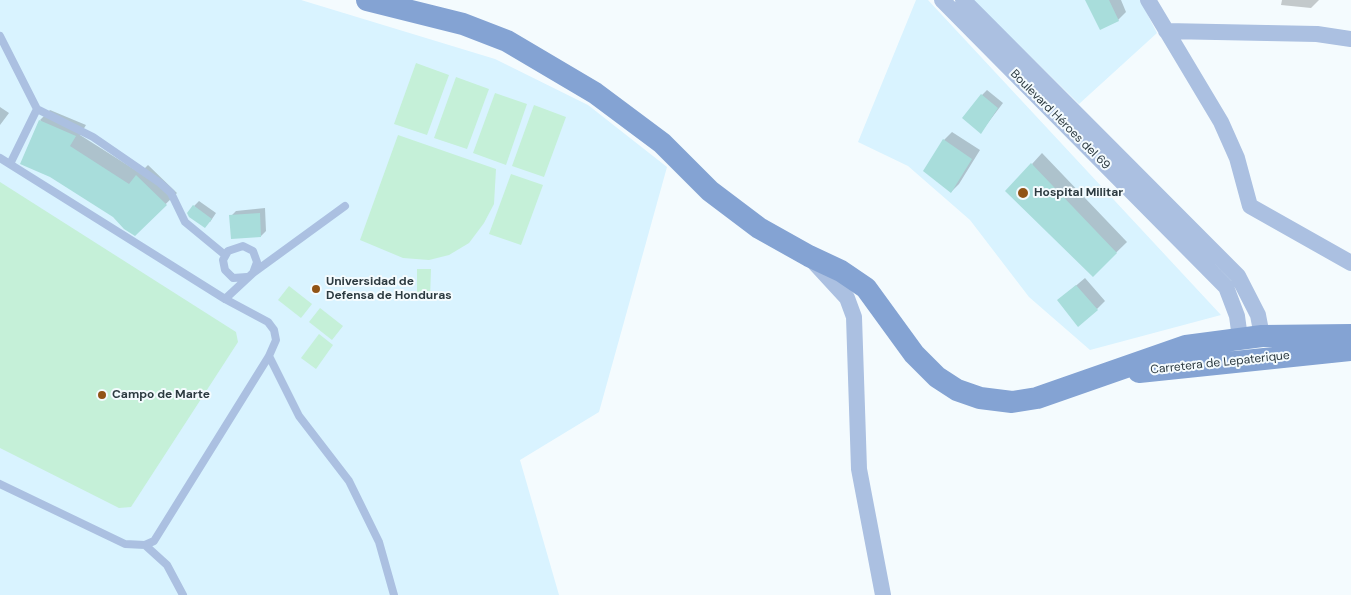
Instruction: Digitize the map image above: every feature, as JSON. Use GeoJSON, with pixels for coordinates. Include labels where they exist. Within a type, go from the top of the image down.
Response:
{"type":"FeatureCollection","features":[{"type":"Feature","properties":{"kind":"main road","name":"Carretera de Lepaterique"},"geometry":{"type":"LineString","coordinates":[[367,0],[462,24],[515,46],[596,93],[662,142],[710,191],[759,228],[809,256],[841,271],[866,288],[914,354],[936,376],[957,390],[980,398],[1012,402],[1036,398],[1186,346],[1250,340],[1351,335]]}},
{"type":"Feature","properties":{"kind":"main road"},"geometry":{"type":"LineString","coordinates":[[1199,365],[1223,351],[1250,340],[1309,353]]}},
{"type":"Feature","properties":{"kind":"main road","name":"Carretera de Lepaterique"},"geometry":{"type":"LineString","coordinates":[[1089,379],[1115,378],[1146,371],[1351,350]]}},
{"type":"Feature","properties":{"kind":"street","name":"Boulevard Héroes del 69"},"geometry":{"type":"LineString","coordinates":[[942,0],[1226,287],[1237,316],[1250,340]]}},
{"type":"Feature","properties":{"kind":"street","name":"Boulevard Héroes del 69"},"geometry":{"type":"LineString","coordinates":[[963,0],[1238,276],[1258,315],[1250,340]]}},
{"type":"Feature","properties":{"kind":"street"},"geometry":{"type":"LineString","coordinates":[[1148,0],[1221,122],[1238,158],[1250,206],[1351,263]]}},
{"type":"Feature","properties":{"kind":"street"},"geometry":{"type":"LineString","coordinates":[[1166,31],[1317,34],[1351,39]]}},
{"type":"Feature","properties":{"kind":"street"},"geometry":{"type":"LineString","coordinates":[[809,256],[847,298],[854,317],[859,469],[883,595]]}},
{"type":"Feature","properties":{"kind":"lane"},"geometry":{"type":"LineString","coordinates":[[0,36],[37,109],[93,137],[160,183],[171,193],[185,222],[225,255]]}},
{"type":"Feature","properties":{"kind":"lane"},"geometry":{"type":"LineString","coordinates":[[10,164],[37,109]]}},
{"type":"Feature","properties":{"kind":"lane"},"geometry":{"type":"LineString","coordinates":[[0,158],[225,299],[268,322],[274,330],[276,340],[269,356],[154,540],[146,545],[125,544],[0,484]]}},
{"type":"Feature","properties":{"kind":"lane"},"geometry":{"type":"LineString","coordinates":[[225,299],[251,274],[256,268],[256,256],[248,248],[232,247],[225,255],[223,265],[228,275],[238,279],[251,274],[345,206]]}},
{"type":"Feature","properties":{"kind":"lane"},"geometry":{"type":"LineString","coordinates":[[269,356],[299,416],[349,481],[379,542],[394,595]]}},
{"type":"Feature","properties":{"kind":"lane"},"geometry":{"type":"LineString","coordinates":[[146,545],[167,565],[183,595]]}},
{"type":"Feature","properties":{"kind":"shaded area","name":"Universidad de Defensa de Honduras"},"geometry":{"type":"Polygon","coordinates":[[[0,0],[301,0],[495,59],[588,105],[667,167],[599,412],[520,460],[559,595],[0,595],[0,0]]]}},
{"type":"Feature","properties":{"kind":"shaded area","name":"Hospital Militar"},"geometry":{"type":"Polygon","coordinates":[[[916,0],[928,0],[1221,315],[1090,350],[1029,297],[970,220],[908,166],[858,142],[916,0]]]}},
{"type":"Feature","properties":{"kind":"shaded area"},"geometry":{"type":"Polygon","coordinates":[[[973,0],[1140,0],[1157,33],[1079,104],[973,0]]]}},
{"type":"Feature","properties":{"kind":"green space"},"geometry":{"type":"Polygon","coordinates":[[[416,63],[449,75],[427,135],[394,124],[416,63]]]}},
{"type":"Feature","properties":{"kind":"green space"},"geometry":{"type":"Polygon","coordinates":[[[456,77],[489,89],[467,149],[434,138],[456,77]]]}},
{"type":"Feature","properties":{"kind":"green space"},"geometry":{"type":"Polygon","coordinates":[[[495,93],[527,104],[506,165],[473,153],[495,93]]]}},
{"type":"Feature","properties":{"kind":"green space"},"geometry":{"type":"Polygon","coordinates":[[[534,105],[566,117],[544,177],[512,166],[534,105]]]}},
{"type":"Feature","properties":{"kind":"green space"},"geometry":{"type":"Polygon","coordinates":[[[398,135],[496,169],[494,204],[484,223],[469,243],[449,255],[429,260],[403,258],[360,240],[398,135]]]}},
{"type":"Feature","properties":{"kind":"green space"},"geometry":{"type":"Polygon","coordinates":[[[511,174],[543,185],[521,245],[489,234],[511,174]]]}},
{"type":"Feature","properties":{"kind":"green space","name":"Campo de Marte"},"geometry":{"type":"Polygon","coordinates":[[[0,182],[236,332],[238,342],[131,507],[119,508],[0,448],[0,182]]]}},
{"type":"Feature","properties":{"kind":"green space"},"geometry":{"type":"Polygon","coordinates":[[[417,269],[431,269],[430,299],[417,299],[417,269]]]}},
{"type":"Feature","properties":{"kind":"green space"},"geometry":{"type":"Polygon","coordinates":[[[289,286],[312,304],[301,318],[278,300],[289,286]]]}},
{"type":"Feature","properties":{"kind":"green space"},"geometry":{"type":"Polygon","coordinates":[[[320,308],[343,326],[332,340],[309,322],[320,308]]]}},
{"type":"Feature","properties":{"kind":"green space"},"geometry":{"type":"Polygon","coordinates":[[[319,334],[333,345],[316,369],[301,358],[319,334]]]}},
{"type":"Feature","properties":{"kind":"building"},"geometry":{"type":"Polygon","coordinates":[[[1085,0],[1109,0],[1119,21],[1100,30],[1085,0]]]}},
{"type":"Feature","properties":{"kind":"building"},"geometry":{"type":"Polygon","coordinates":[[[981,94],[998,108],[981,134],[962,118],[981,94]]]}},
{"type":"Feature","properties":{"kind":"building"},"geometry":{"type":"Polygon","coordinates":[[[39,120],[76,136],[70,146],[129,184],[136,175],[167,205],[135,236],[124,229],[113,217],[50,177],[20,164],[39,120]]]}},
{"type":"Feature","properties":{"kind":"building"},"geometry":{"type":"Polygon","coordinates":[[[943,139],[972,159],[951,193],[923,171],[943,139]]]}},
{"type":"Feature","properties":{"kind":"building"},"geometry":{"type":"Polygon","coordinates":[[[1031,163],[1117,253],[1093,277],[1005,191],[1031,163]]]}},
{"type":"Feature","properties":{"kind":"building"},"geometry":{"type":"Polygon","coordinates":[[[193,205],[212,219],[205,228],[189,217],[187,213],[193,205]]]}},
{"type":"Feature","properties":{"kind":"building"},"geometry":{"type":"Polygon","coordinates":[[[260,213],[261,237],[231,239],[229,215],[260,213]]]}},
{"type":"Feature","properties":{"kind":"building"},"geometry":{"type":"Polygon","coordinates":[[[1076,285],[1098,310],[1078,327],[1057,300],[1076,285]]]}},
{"type":"Feature","properties":{"kind":"place","name":"Hospital Militar"},"geometry":{"type":"Point","coordinates":[1023,193]}},
{"type":"Feature","properties":{"kind":"place","name":"Universidad de Defensa de Honduras"},"geometry":{"type":"Point","coordinates":[316,289]}},
{"type":"Feature","properties":{"kind":"place","name":"Campo de Marte"},"geometry":{"type":"Point","coordinates":[102,395]}}]}
